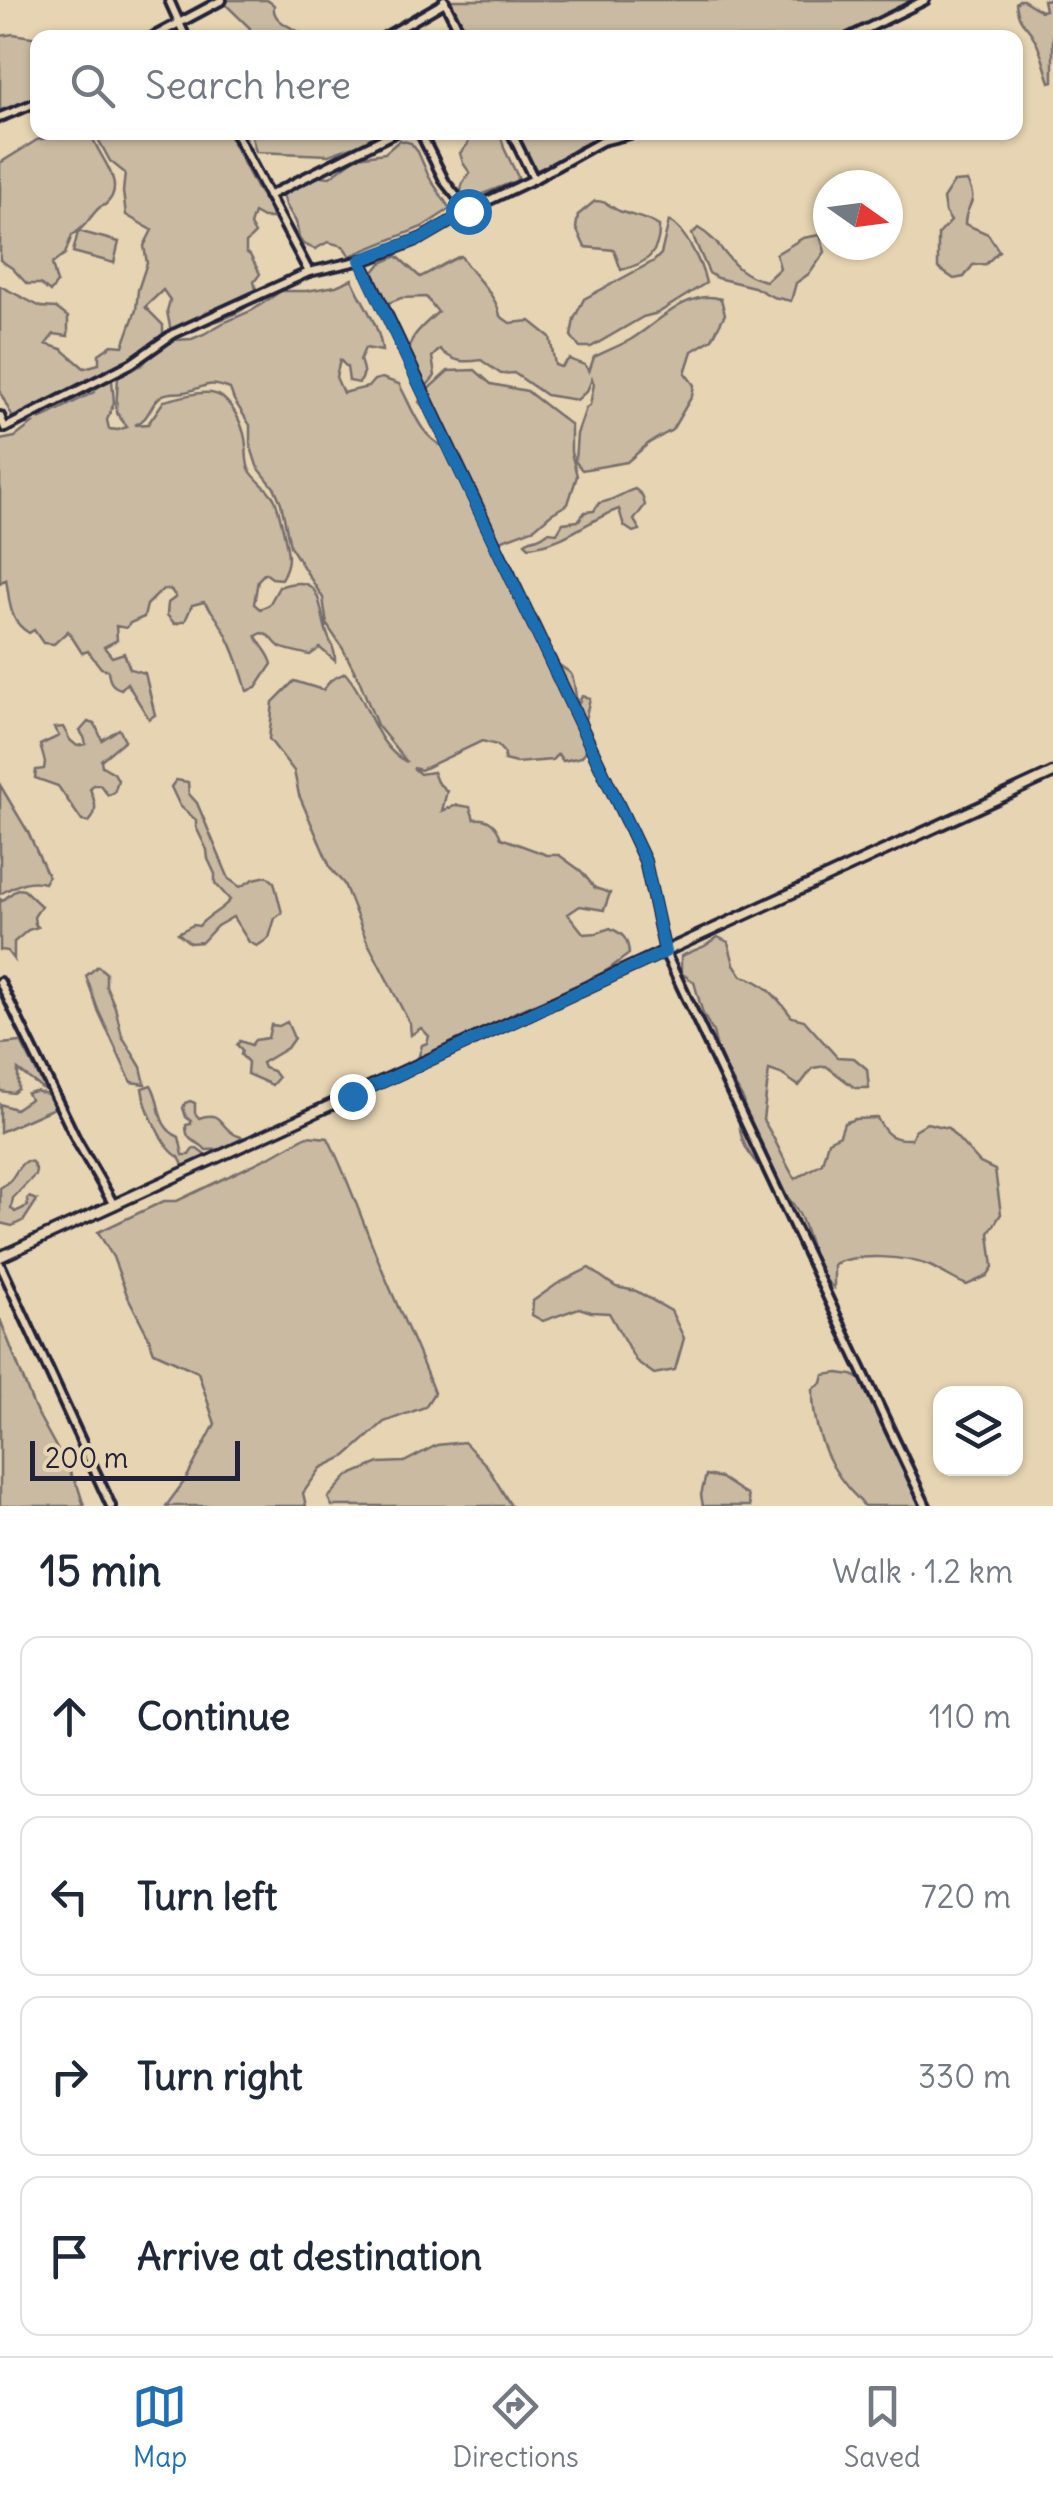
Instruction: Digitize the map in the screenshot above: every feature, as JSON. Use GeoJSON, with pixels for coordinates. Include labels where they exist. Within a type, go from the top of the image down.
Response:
{"type":"FeatureCollection","features":[{"type":"Feature","properties":{"kind":"street"},"geometry":{"type":"LineString","coordinates":[[169,0],[182,30]]}},
{"type":"Feature","properties":{"kind":"street"},"geometry":{"type":"LineString","coordinates":[[165,30],[222,0]]}},
{"type":"Feature","properties":{"kind":"street"},"geometry":{"type":"LineString","coordinates":[[864,30],[925,0]]}},
{"type":"Feature","properties":{"kind":"street"},"geometry":{"type":"LineString","coordinates":[[396,30],[445,1],[459,30]]}},
{"type":"Feature","properties":{"kind":"street"},"geometry":{"type":"LineString","coordinates":[[0,118],[30,105]]}},
{"type":"Feature","properties":{"kind":"street"},"geometry":{"type":"LineString","coordinates":[[240,140],[309,272]]}},
{"type":"Feature","properties":{"kind":"street"},"geometry":{"type":"LineString","coordinates":[[268,196],[380,140]]}},
{"type":"Feature","properties":{"kind":"street"},"geometry":{"type":"LineString","coordinates":[[424,140],[445,182],[468,211]]}},
{"type":"Feature","properties":{"kind":"street"},"geometry":{"type":"LineString","coordinates":[[515,140],[534,179]]}},
{"type":"Feature","properties":{"kind":"street"},"geometry":{"type":"LineString","coordinates":[[0,416],[5,428],[132,363],[173,334],[309,272],[360,260],[422,238],[606,140]]}},
{"type":"Feature","properties":{"kind":"street"},"geometry":{"type":"LineString","coordinates":[[360,260],[645,861],[665,952],[926,1506]]}},
{"type":"Feature","properties":{"kind":"street"},"geometry":{"type":"LineString","coordinates":[[111,1506],[0,1260],[1053,772]]}},
{"type":"Feature","properties":{"kind":"street"},"geometry":{"type":"LineString","coordinates":[[0,982],[84,1153],[114,1205]]}},
{"type":"Feature","properties":{"kind":"shaded area"},"geometry":{"type":"Polygon","coordinates":[[[221,0],[267,0],[274,5],[280,21],[296,30],[249,30],[221,0]]]}},
{"type":"Feature","properties":{"kind":"shaded area"},"geometry":{"type":"Polygon","coordinates":[[[447,0],[924,0],[877,18],[863,30],[462,30],[447,0]]]}},
{"type":"Feature","properties":{"kind":"shaded area"},"geometry":{"type":"Polygon","coordinates":[[[1019,0],[1041,11],[1045,10],[1043,0],[1053,0],[1053,81],[1050,82],[1032,34],[1019,16],[1019,0]]]}},
{"type":"Feature","properties":{"kind":"shaded area"},"geometry":{"type":"Polygon","coordinates":[[[0,36],[30,37],[30,106],[11,110],[7,121],[0,123],[0,36]]]}},
{"type":"Feature","properties":{"kind":"shaded area"},"geometry":{"type":"Polygon","coordinates":[[[37,140],[93,140],[114,187],[106,204],[78,231],[119,242],[114,263],[73,252],[78,232],[72,235],[65,254],[52,264],[57,283],[50,292],[40,284],[27,284],[0,260],[0,163],[37,140]]]}},
{"type":"Feature","properties":{"kind":"shaded area"},"geometry":{"type":"Polygon","coordinates":[[[99,140],[232,140],[272,218],[254,213],[250,225],[255,234],[246,243],[246,252],[260,274],[254,282],[257,293],[233,315],[171,332],[167,311],[170,300],[163,290],[145,307],[163,325],[163,338],[142,356],[95,379],[39,420],[112,380],[114,403],[107,420],[109,429],[127,427],[116,412],[118,376],[142,365],[159,346],[204,334],[281,291],[336,286],[352,279],[374,323],[382,351],[365,348],[359,383],[349,381],[347,367],[340,360],[336,377],[343,393],[368,387],[382,378],[399,384],[422,428],[444,447],[419,402],[448,371],[475,370],[491,384],[527,391],[571,425],[571,452],[577,476],[568,504],[535,528],[497,542],[502,557],[515,571],[547,647],[558,664],[571,674],[578,705],[582,696],[590,698],[585,720],[591,745],[581,757],[563,761],[558,754],[552,760],[516,763],[504,760],[505,754],[497,745],[482,741],[421,770],[413,768],[420,774],[433,772],[447,791],[442,811],[457,805],[470,807],[474,819],[491,823],[501,838],[547,855],[559,855],[581,871],[595,888],[610,893],[604,910],[580,906],[568,914],[584,934],[610,928],[618,932],[626,940],[629,954],[584,983],[517,1011],[478,1035],[465,1036],[428,1057],[419,1056],[429,1036],[421,1028],[411,1035],[410,1024],[366,939],[344,884],[331,869],[299,795],[294,771],[269,739],[273,702],[294,681],[323,690],[331,680],[345,673],[386,745],[407,762],[377,725],[360,682],[327,625],[323,598],[290,546],[281,503],[257,466],[250,444],[250,425],[230,389],[210,384],[164,394],[135,425],[148,424],[164,401],[210,393],[228,403],[242,427],[249,469],[276,502],[288,552],[281,579],[265,573],[258,580],[254,604],[260,609],[269,605],[279,587],[292,583],[310,586],[318,599],[335,661],[320,648],[310,655],[289,650],[262,633],[256,636],[272,664],[256,688],[247,691],[231,644],[204,602],[192,605],[185,621],[175,624],[167,615],[168,603],[176,597],[171,590],[163,589],[147,605],[144,617],[126,628],[116,626],[117,640],[104,647],[112,657],[124,653],[130,669],[145,673],[155,715],[149,719],[127,683],[121,689],[114,686],[108,670],[101,668],[88,651],[82,653],[68,631],[54,644],[43,643],[34,630],[29,633],[22,628],[11,609],[6,579],[0,583],[0,440],[15,437],[32,424],[16,424],[0,392],[0,286],[41,307],[56,308],[68,317],[68,336],[54,334],[46,344],[62,349],[84,368],[99,364],[99,354],[112,345],[123,346],[147,263],[144,246],[152,230],[126,215],[125,173],[110,161],[99,140]]]}},
{"type":"Feature","properties":{"kind":"shaded area"},"geometry":{"type":"Polygon","coordinates":[[[253,140],[371,140],[329,155],[256,152],[253,140]]]}},
{"type":"Feature","properties":{"kind":"shaded area"},"geometry":{"type":"Polygon","coordinates":[[[400,140],[411,143],[418,152],[450,209],[422,227],[350,256],[343,246],[328,242],[315,249],[303,244],[282,190],[310,175],[330,177],[357,157],[385,153],[400,140]]]}},
{"type":"Feature","properties":{"kind":"shaded area"},"geometry":{"type":"Polygon","coordinates":[[[469,140],[502,140],[518,177],[516,181],[462,202],[462,186],[470,173],[460,153],[469,140]]]}},
{"type":"Feature","properties":{"kind":"shaded area"},"geometry":{"type":"Polygon","coordinates":[[[517,140],[599,140],[537,170],[528,162],[517,140]]]}},
{"type":"Feature","properties":{"kind":"shaded area"},"geometry":{"type":"Polygon","coordinates":[[[967,181],[972,200],[965,224],[988,234],[999,251],[986,264],[973,265],[964,277],[954,279],[938,268],[938,235],[951,221],[943,199],[954,182],[967,181]]]}},
{"type":"Feature","properties":{"kind":"shaded area"},"geometry":{"type":"Polygon","coordinates":[[[595,201],[659,226],[657,244],[650,256],[621,270],[614,250],[585,247],[576,228],[578,215],[595,201]]]}},
{"type":"Feature","properties":{"kind":"shaded area"},"geometry":{"type":"Polygon","coordinates":[[[669,221],[692,249],[706,283],[591,347],[579,347],[571,336],[584,299],[654,261],[661,254],[669,221]]]}},
{"type":"Feature","properties":{"kind":"shaded area"},"geometry":{"type":"Polygon","coordinates":[[[698,228],[743,272],[766,281],[780,268],[776,254],[803,238],[813,236],[813,260],[819,260],[796,283],[791,301],[709,273],[692,234],[698,228]]]}},
{"type":"Feature","properties":{"kind":"shaded area"},"geometry":{"type":"Polygon","coordinates":[[[397,256],[420,277],[461,256],[494,300],[500,316],[510,323],[530,321],[550,337],[555,365],[561,367],[569,359],[585,365],[589,372],[594,357],[630,340],[685,303],[709,297],[721,299],[725,314],[712,339],[692,351],[685,373],[694,385],[692,396],[672,430],[627,462],[582,470],[575,461],[577,434],[590,405],[592,379],[577,400],[546,395],[514,373],[501,374],[481,360],[454,359],[440,349],[432,357],[435,376],[424,389],[412,364],[410,347],[412,339],[438,312],[426,297],[401,298],[384,305],[370,277],[381,263],[397,256]]]}},
{"type":"Feature","properties":{"kind":"shaded area"},"geometry":{"type":"Polygon","coordinates":[[[635,489],[645,505],[634,520],[640,530],[633,532],[624,526],[619,509],[554,541],[529,547],[525,543],[548,532],[557,533],[563,523],[578,521],[599,503],[635,489]]]}},
{"type":"Feature","properties":{"kind":"shaded area"},"geometry":{"type":"Polygon","coordinates":[[[88,722],[95,724],[102,740],[119,729],[125,740],[101,760],[102,766],[118,780],[114,793],[108,795],[100,785],[90,789],[95,810],[89,822],[82,821],[58,786],[35,778],[36,770],[44,769],[40,745],[59,736],[54,728],[63,727],[77,746],[86,744],[80,731],[88,722]]]}},
{"type":"Feature","properties":{"kind":"shaded area"},"geometry":{"type":"Polygon","coordinates":[[[176,780],[188,782],[189,794],[197,803],[229,879],[240,887],[267,876],[274,882],[282,913],[275,918],[269,938],[257,946],[249,942],[233,917],[217,926],[202,942],[190,943],[178,933],[199,926],[230,900],[215,883],[196,820],[180,806],[171,787],[176,780]]]}},
{"type":"Feature","properties":{"kind":"shaded area"},"geometry":{"type":"Polygon","coordinates":[[[0,785],[48,876],[44,883],[27,882],[0,894],[0,785]]]}},
{"type":"Feature","properties":{"kind":"shaded area"},"geometry":{"type":"Polygon","coordinates":[[[17,889],[24,890],[41,906],[34,917],[38,927],[14,942],[14,960],[7,951],[0,950],[0,899],[17,889]]]}},
{"type":"Feature","properties":{"kind":"shaded area"},"geometry":{"type":"Polygon","coordinates":[[[718,937],[728,942],[742,976],[765,987],[792,1017],[804,1020],[837,1057],[854,1058],[867,1069],[869,1088],[855,1088],[826,1066],[813,1068],[799,1086],[769,1070],[763,1120],[795,1179],[822,1163],[828,1141],[840,1135],[844,1123],[855,1119],[877,1118],[890,1135],[904,1139],[911,1139],[915,1130],[927,1123],[948,1128],[980,1163],[995,1170],[1001,1214],[989,1233],[993,1267],[987,1276],[967,1285],[920,1263],[868,1257],[834,1264],[834,1288],[827,1281],[816,1263],[798,1212],[747,1149],[739,1124],[744,1101],[721,1064],[694,982],[681,973],[681,956],[718,937]]]}},
{"type":"Feature","properties":{"kind":"shaded area"},"geometry":{"type":"Polygon","coordinates":[[[98,966],[106,973],[106,986],[122,1036],[141,1067],[145,1084],[131,1082],[98,1010],[86,976],[98,966]]]}},
{"type":"Feature","properties":{"kind":"shaded area"},"geometry":{"type":"Polygon","coordinates":[[[287,1022],[294,1038],[287,1048],[262,1063],[278,1078],[272,1085],[247,1074],[248,1062],[237,1045],[240,1041],[251,1045],[255,1040],[268,1038],[271,1025],[287,1022]]]}},
{"type":"Feature","properties":{"kind":"shaded area"},"geometry":{"type":"Polygon","coordinates":[[[21,1042],[45,1089],[18,1070],[18,1089],[13,1093],[0,1091],[0,1044],[21,1042]]]}},
{"type":"Feature","properties":{"kind":"shaded area"},"geometry":{"type":"Polygon","coordinates":[[[151,1085],[162,1121],[179,1137],[183,1155],[197,1149],[214,1158],[195,1170],[184,1167],[150,1116],[142,1088],[151,1085]]]}},
{"type":"Feature","properties":{"kind":"shaded area"},"geometry":{"type":"Polygon","coordinates":[[[27,1093],[48,1094],[54,1108],[0,1132],[0,1104],[15,1109],[30,1099],[27,1093]]]}},
{"type":"Feature","properties":{"kind":"shaded area"},"geometry":{"type":"Polygon","coordinates":[[[190,1101],[195,1103],[199,1118],[216,1117],[234,1134],[251,1140],[247,1148],[237,1155],[232,1149],[206,1150],[190,1139],[186,1125],[191,1121],[183,1108],[190,1101]]]}},
{"type":"Feature","properties":{"kind":"shaded area"},"geometry":{"type":"Polygon","coordinates":[[[307,1136],[328,1138],[434,1393],[425,1407],[384,1422],[346,1456],[321,1468],[303,1493],[306,1506],[166,1506],[186,1479],[215,1424],[198,1372],[154,1352],[113,1257],[98,1232],[164,1201],[177,1201],[307,1136]]]}},
{"type":"Feature","properties":{"kind":"shaded area"},"geometry":{"type":"Polygon","coordinates":[[[26,1161],[32,1162],[35,1175],[13,1198],[11,1208],[15,1212],[28,1206],[29,1197],[37,1200],[24,1220],[12,1226],[0,1223],[0,1188],[26,1161]]]}},
{"type":"Feature","properties":{"kind":"shaded area"},"geometry":{"type":"Polygon","coordinates":[[[589,1268],[616,1287],[636,1291],[671,1311],[684,1338],[675,1370],[654,1374],[636,1361],[609,1313],[579,1308],[543,1321],[532,1315],[533,1301],[589,1268]]]}},
{"type":"Feature","properties":{"kind":"shaded area"},"geometry":{"type":"Polygon","coordinates":[[[0,1319],[34,1407],[78,1487],[84,1506],[0,1506],[0,1319]]]}},
{"type":"Feature","properties":{"kind":"shaded area"},"geometry":{"type":"Polygon","coordinates":[[[838,1373],[863,1380],[896,1439],[924,1506],[864,1506],[840,1477],[822,1441],[813,1389],[822,1383],[824,1375],[838,1373]]]}},
{"type":"Feature","properties":{"kind":"shaded area"},"geometry":{"type":"Polygon","coordinates":[[[464,1442],[487,1466],[511,1506],[332,1506],[328,1498],[348,1476],[379,1463],[404,1462],[437,1445],[464,1442]]]}},
{"type":"Feature","properties":{"kind":"shaded area"},"geometry":{"type":"Polygon","coordinates":[[[706,1475],[721,1478],[747,1495],[750,1506],[703,1506],[701,1495],[706,1475]]]}},
{"type":"Feature","properties":{"kind":"route"},"geometry":{"type":"LineString","coordinates":[[352,1096],[665,952],[645,861],[360,260],[422,238],[468,211]]}}]}
